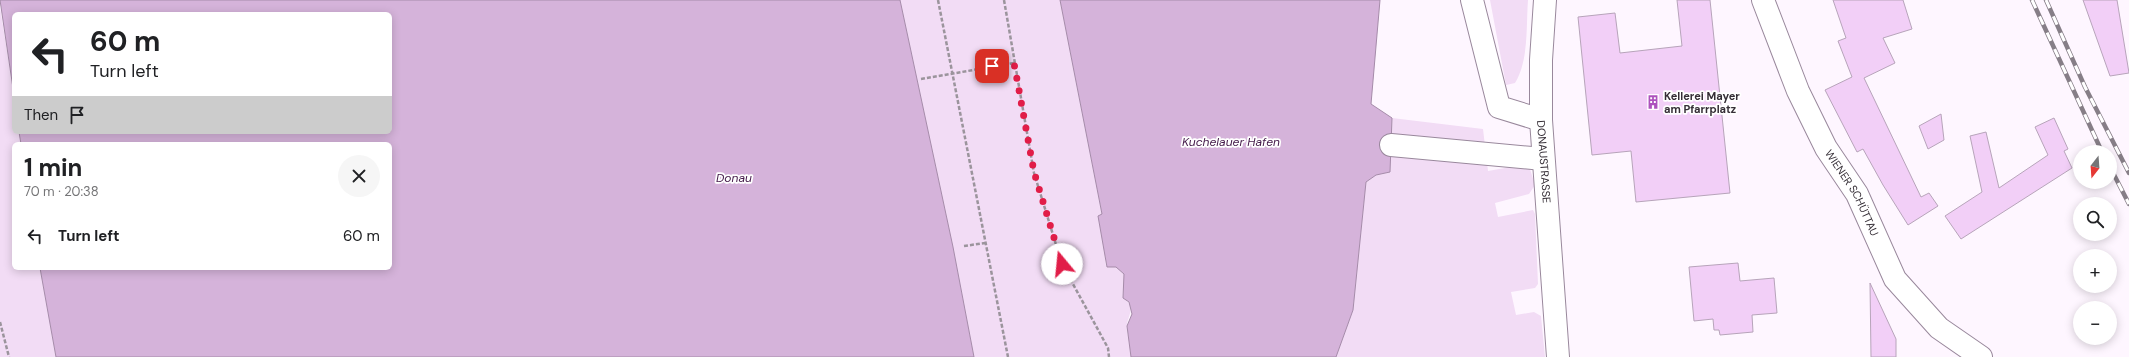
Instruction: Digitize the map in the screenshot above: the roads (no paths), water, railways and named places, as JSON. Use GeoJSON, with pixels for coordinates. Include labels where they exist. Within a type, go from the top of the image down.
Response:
{"type":"FeatureCollection","features":[{"type":"Feature","properties":{"kind":"street","name":"DONAUSTRASSE"},"geometry":{"type":"LineString","coordinates":[[1472,0],[1499,106],[1541,120],[1558,357]]}},
{"type":"Feature","properties":{"kind":"street"},"geometry":{"type":"LineString","coordinates":[[1541,120],[1541,60],[1545,0]]}},
{"type":"Feature","properties":{"kind":"street","name":"WIENER SCHÜTTAU"},"geometry":{"type":"LineString","coordinates":[[1763,0],[1798,91],[1826,148],[1857,194],[1895,279],[1939,328],[1981,357]]}},
{"type":"Feature","properties":{"kind":"street"},"geometry":{"type":"LineString","coordinates":[[1391,145],[1543,159]]}},
{"type":"Feature","properties":{"kind":"water","name":"Donau"},"geometry":{"type":"Polygon","coordinates":[[[0,0],[900,0],[953,247],[974,357],[56,357],[40,270],[392,270],[392,142],[21,142],[19,134],[392,134],[392,12],[12,12],[12,81],[0,0]]]}},
{"type":"Feature","properties":{"kind":"water","name":"Kuchelauer Hafen"},"geometry":{"type":"Polygon","coordinates":[[[1060,0],[1380,0],[1371,104],[1392,118],[1390,172],[1376,175],[1366,182],[1353,310],[1336,357],[1131,357],[1127,326],[1132,314],[1129,302],[1123,298],[1124,274],[1116,267],[1107,267],[1098,216],[1102,214],[1060,0]]]}},
{"type":"Feature","properties":{"kind":"railway"},"geometry":{"type":"LineString","coordinates":[[2032,0],[2099,145]]}},
{"type":"Feature","properties":{"kind":"railway"},"geometry":{"type":"LineString","coordinates":[[2046,0],[2085,87],[2129,173]]}},
{"type":"Feature","properties":{"kind":"railway"},"geometry":{"type":"LineString","coordinates":[[2117,181],[2129,204]]}},
{"type":"Feature","properties":{"kind":"place","name":"Kellerei Mayer am Pfarrplatz"},"geometry":{"type":"Point","coordinates":[1653,102]}}]}
